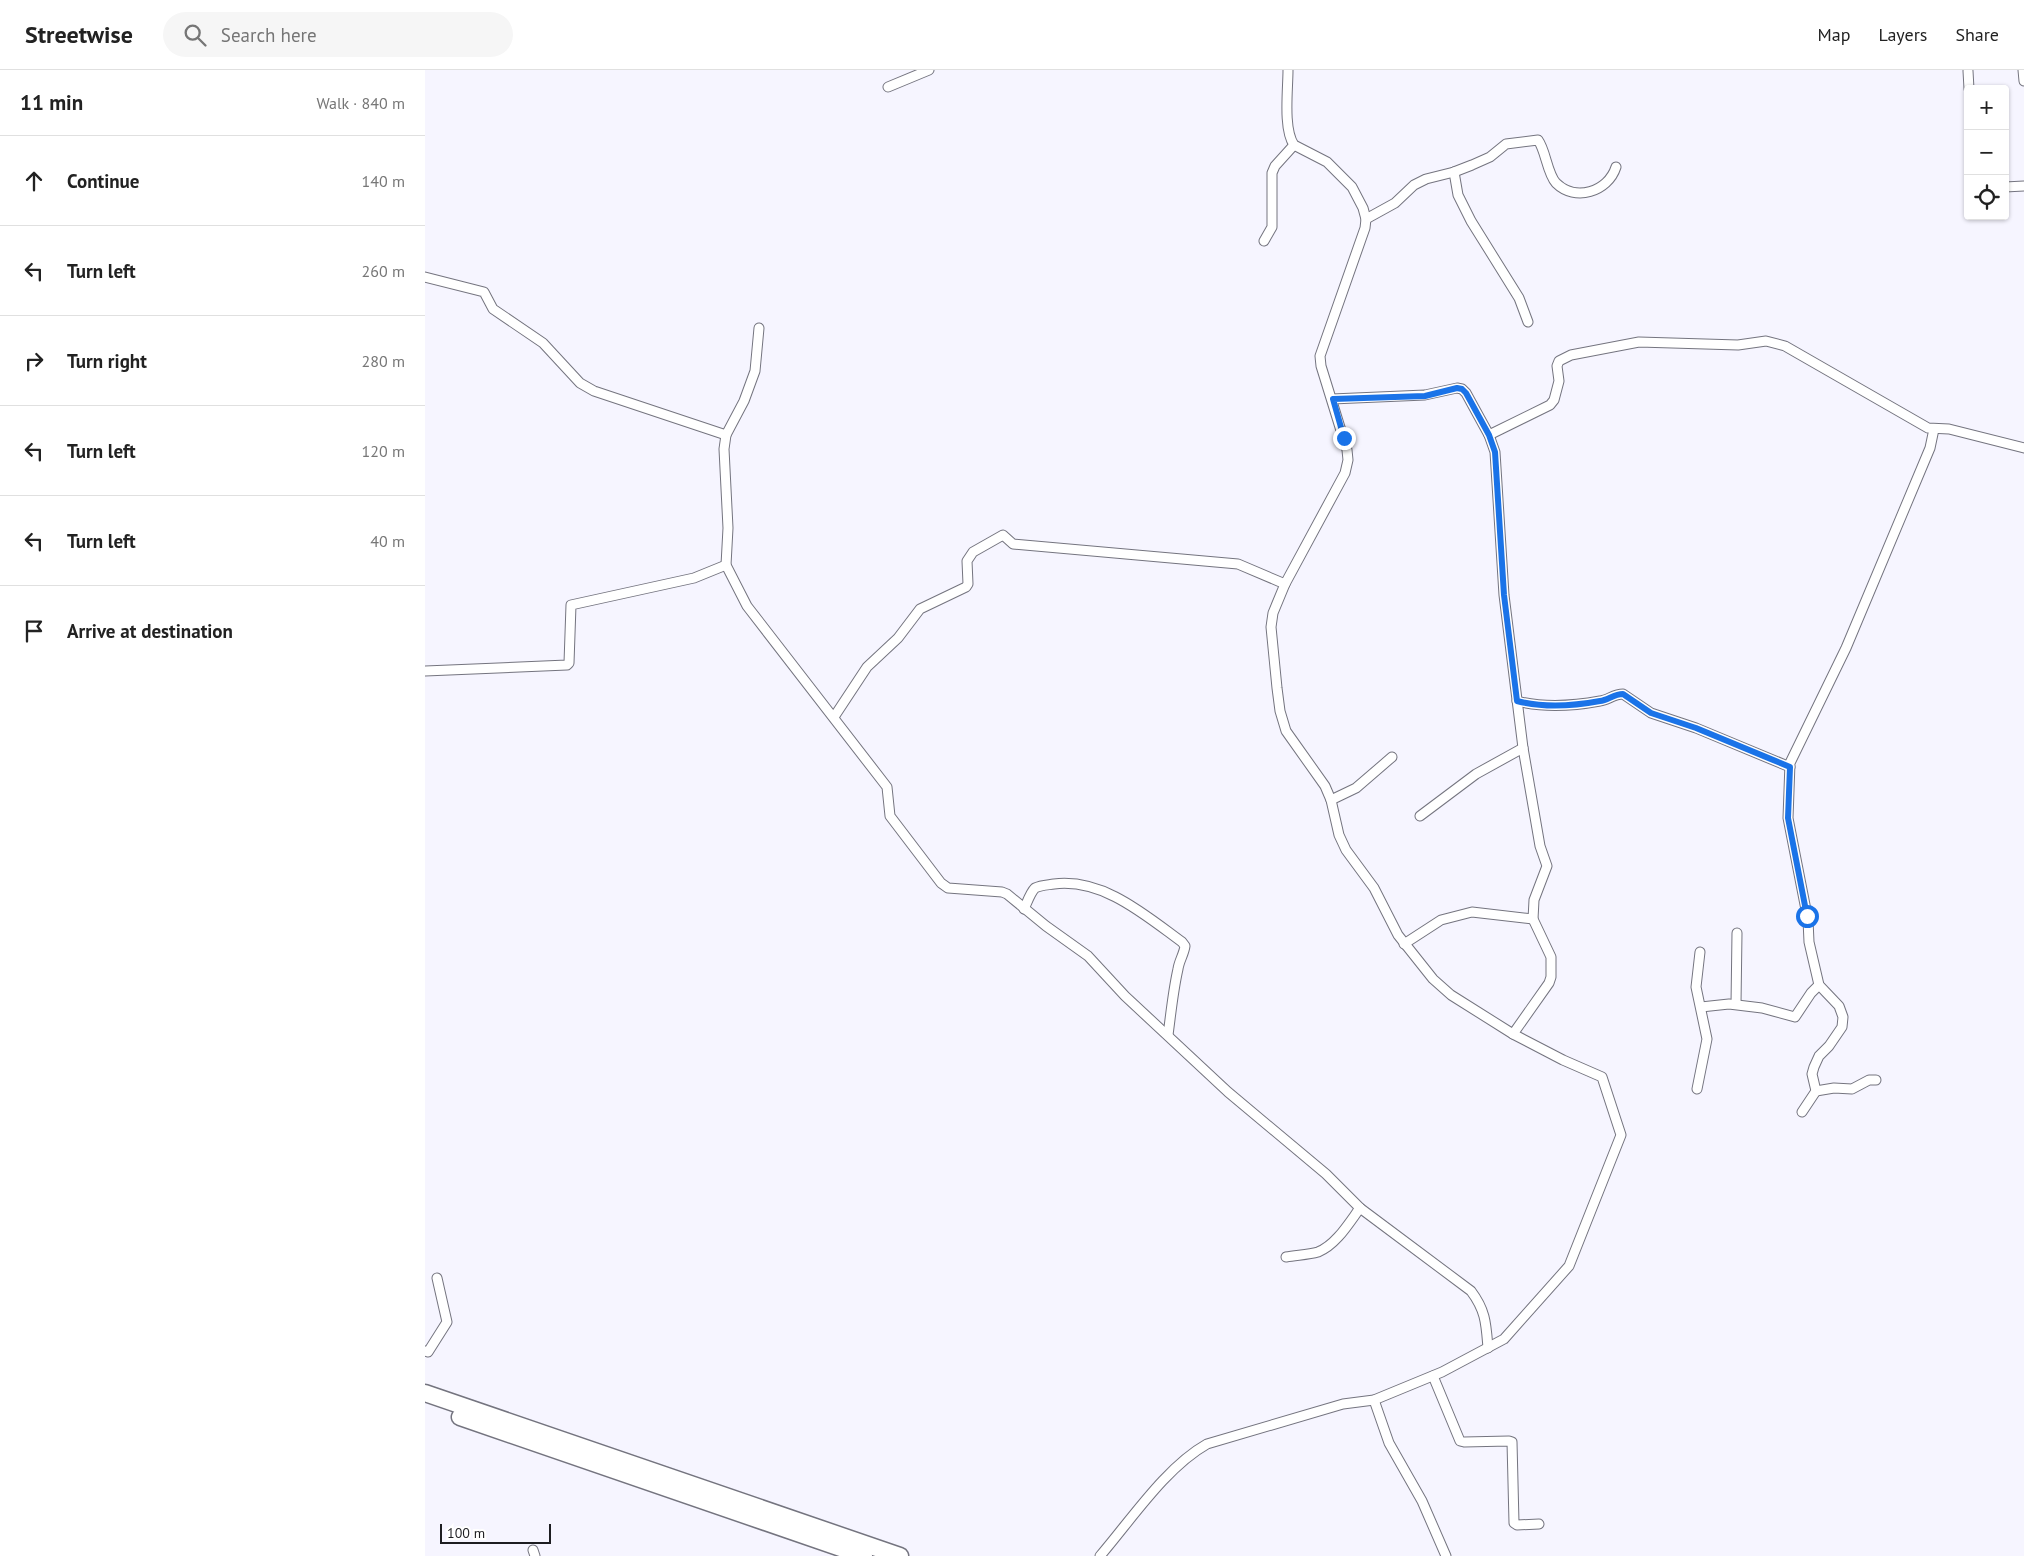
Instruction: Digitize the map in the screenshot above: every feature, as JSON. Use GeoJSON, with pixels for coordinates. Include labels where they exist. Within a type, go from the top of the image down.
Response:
{"type":"FeatureCollection","features":[{"type":"Feature","properties":{"kind":"highway"},"geometry":{"type":"LineString","coordinates":[[425,1393],[900,1556]]}},
{"type":"Feature","properties":{"kind":"highway"},"geometry":{"type":"LineString","coordinates":[[425,1404],[865,1556]]}},
{"type":"Feature","properties":{"kind":"street"},"geometry":{"type":"LineString","coordinates":[[888,87],[929,70]]}},
{"type":"Feature","properties":{"kind":"street"},"geometry":{"type":"LineString","coordinates":[[1100,1556],[1169,1474],[1203,1446],[1343,1404],[1373,1400],[1433,1376],[1504,1339],[1569,1266],[1621,1135],[1602,1077],[1563,1060],[1513,1034],[1437,984],[1395,930],[1371,882],[1342,843],[1331,800],[1321,779],[1289,737],[1280,711],[1271,628],[1274,609],[1285,584],[1345,473],[1348,460],[1333,399],[1321,366],[1321,356],[1365,228],[1366,219],[1363,208],[1352,187],[1327,162],[1294,145],[1291,140],[1288,127],[1288,70]]}},
{"type":"Feature","properties":{"kind":"street"},"geometry":{"type":"LineString","coordinates":[[2023,70],[2024,81]]}},
{"type":"Feature","properties":{"kind":"street"},"geometry":{"type":"LineString","coordinates":[[1968,71],[1969,85]]}},
{"type":"Feature","properties":{"kind":"street"},"geometry":{"type":"LineString","coordinates":[[1366,219],[1395,203],[1414,185],[1427,179],[1454,172],[1490,157],[1506,144],[1535,140],[1540,142],[1554,180],[1571,191],[1583,193],[1596,191],[1605,184],[1614,172],[1615,167]]}},
{"type":"Feature","properties":{"kind":"street"},"geometry":{"type":"LineString","coordinates":[[1264,241],[1272,228],[1272,174],[1275,166],[1294,145]]}},
{"type":"Feature","properties":{"kind":"street"},"geometry":{"type":"LineString","coordinates":[[1454,172],[1458,195],[1519,298],[1528,322]]}},
{"type":"Feature","properties":{"kind":"street"},"geometry":{"type":"LineString","coordinates":[[2009,187],[2024,186]]}},
{"type":"Feature","properties":{"kind":"street"},"geometry":{"type":"LineString","coordinates":[[425,277],[478,291],[486,296],[493,309],[543,343],[580,383],[594,391],[726,434]]}},
{"type":"Feature","properties":{"kind":"street"},"geometry":{"type":"LineString","coordinates":[[759,328],[755,371],[738,414],[726,434],[724,448],[728,528],[726,565],[747,606],[887,787],[890,816],[941,883],[948,888],[1003,892],[1012,898],[1087,956],[1125,996],[1238,1101],[1333,1180],[1360,1208],[1471,1291],[1481,1304],[1484,1312],[1488,1348]]}},
{"type":"Feature","properties":{"kind":"street"},"geometry":{"type":"LineString","coordinates":[[1489,435],[1550,405],[1554,400],[1559,381],[1557,366],[1559,361],[1571,354],[1639,342],[1738,345],[1766,341],[1785,346],[1928,428],[1949,429],[2024,448]]}},
{"type":"Feature","properties":{"kind":"street"},"geometry":{"type":"LineString","coordinates":[[1333,399],[1425,396],[1457,388],[1462,389],[1489,435],[1495,452],[1504,595],[1517,701],[1540,846],[1547,866],[1534,900],[1533,919],[1551,957],[1551,977],[1549,983],[1513,1034]]}},
{"type":"Feature","properties":{"kind":"street"},"geometry":{"type":"LineString","coordinates":[[1802,1112],[1815,1090],[1812,1074],[1819,1056],[1832,1042],[1843,1022],[1839,1006],[1819,985],[1809,942],[1808,920],[1788,818],[1790,767],[1850,638],[1930,448],[1934,429]]}},
{"type":"Feature","properties":{"kind":"street"},"geometry":{"type":"LineString","coordinates":[[834,717],[867,668],[898,638],[920,609],[966,587],[968,584],[967,561],[973,552],[1003,535],[1013,544],[1238,564],[1285,584]]}},
{"type":"Feature","properties":{"kind":"street"},"geometry":{"type":"LineString","coordinates":[[425,671],[567,665],[569,663],[571,605],[694,578],[726,565]]}},
{"type":"Feature","properties":{"kind":"street"},"geometry":{"type":"LineString","coordinates":[[1517,701],[1536,705],[1563,705],[1601,701],[1623,694],[1651,713],[1696,728],[1790,767]]}},
{"type":"Feature","properties":{"kind":"street"},"geometry":{"type":"LineString","coordinates":[[1420,816],[1476,774],[1523,748]]}},
{"type":"Feature","properties":{"kind":"street"},"geometry":{"type":"LineString","coordinates":[[1331,800],[1356,788],[1392,757]]}},
{"type":"Feature","properties":{"kind":"street"},"geometry":{"type":"LineString","coordinates":[[1024,909],[1033,891],[1041,886],[1061,883],[1083,885],[1097,888],[1126,903],[1182,942],[1185,950],[1176,978],[1168,1035]]}},
{"type":"Feature","properties":{"kind":"street"},"geometry":{"type":"LineString","coordinates":[[1405,944],[1441,920],[1472,912],[1533,919]]}},
{"type":"Feature","properties":{"kind":"street"},"geometry":{"type":"LineString","coordinates":[[1736,1004],[1737,933]]}},
{"type":"Feature","properties":{"kind":"street"},"geometry":{"type":"LineString","coordinates":[[1697,1089],[1707,1039],[1696,987],[1700,952]]}},
{"type":"Feature","properties":{"kind":"street"},"geometry":{"type":"LineString","coordinates":[[1701,1008],[1736,1004],[1762,1008],[1795,1017],[1811,992],[1819,985]]}},
{"type":"Feature","properties":{"kind":"street"},"geometry":{"type":"LineString","coordinates":[[1815,1090],[1834,1088],[1852,1090],[1869,1080],[1876,1080]]}},
{"type":"Feature","properties":{"kind":"street"},"geometry":{"type":"LineString","coordinates":[[1286,1257],[1316,1253],[1323,1250],[1347,1227],[1360,1208]]}},
{"type":"Feature","properties":{"kind":"street"},"geometry":{"type":"LineString","coordinates":[[425,1351],[428,1352],[447,1322],[437,1278]]}},
{"type":"Feature","properties":{"kind":"street"},"geometry":{"type":"LineString","coordinates":[[1433,1376],[1460,1440],[1463,1442],[1509,1440],[1512,1442],[1514,1523],[1517,1525],[1539,1524]]}},
{"type":"Feature","properties":{"kind":"street"},"geometry":{"type":"LineString","coordinates":[[1373,1400],[1389,1443],[1422,1501],[1446,1556]]}},
{"type":"Feature","properties":{"kind":"route"},"geometry":{"type":"LineString","coordinates":[[1344,438],[1333,399],[1425,396],[1457,388],[1462,389],[1466,393],[1489,435],[1495,452],[1504,595],[1517,701],[1544,706],[1563,705],[1601,701],[1623,694],[1646,711],[1657,716],[1696,728],[1790,767],[1788,818],[1807,916]]}}]}
